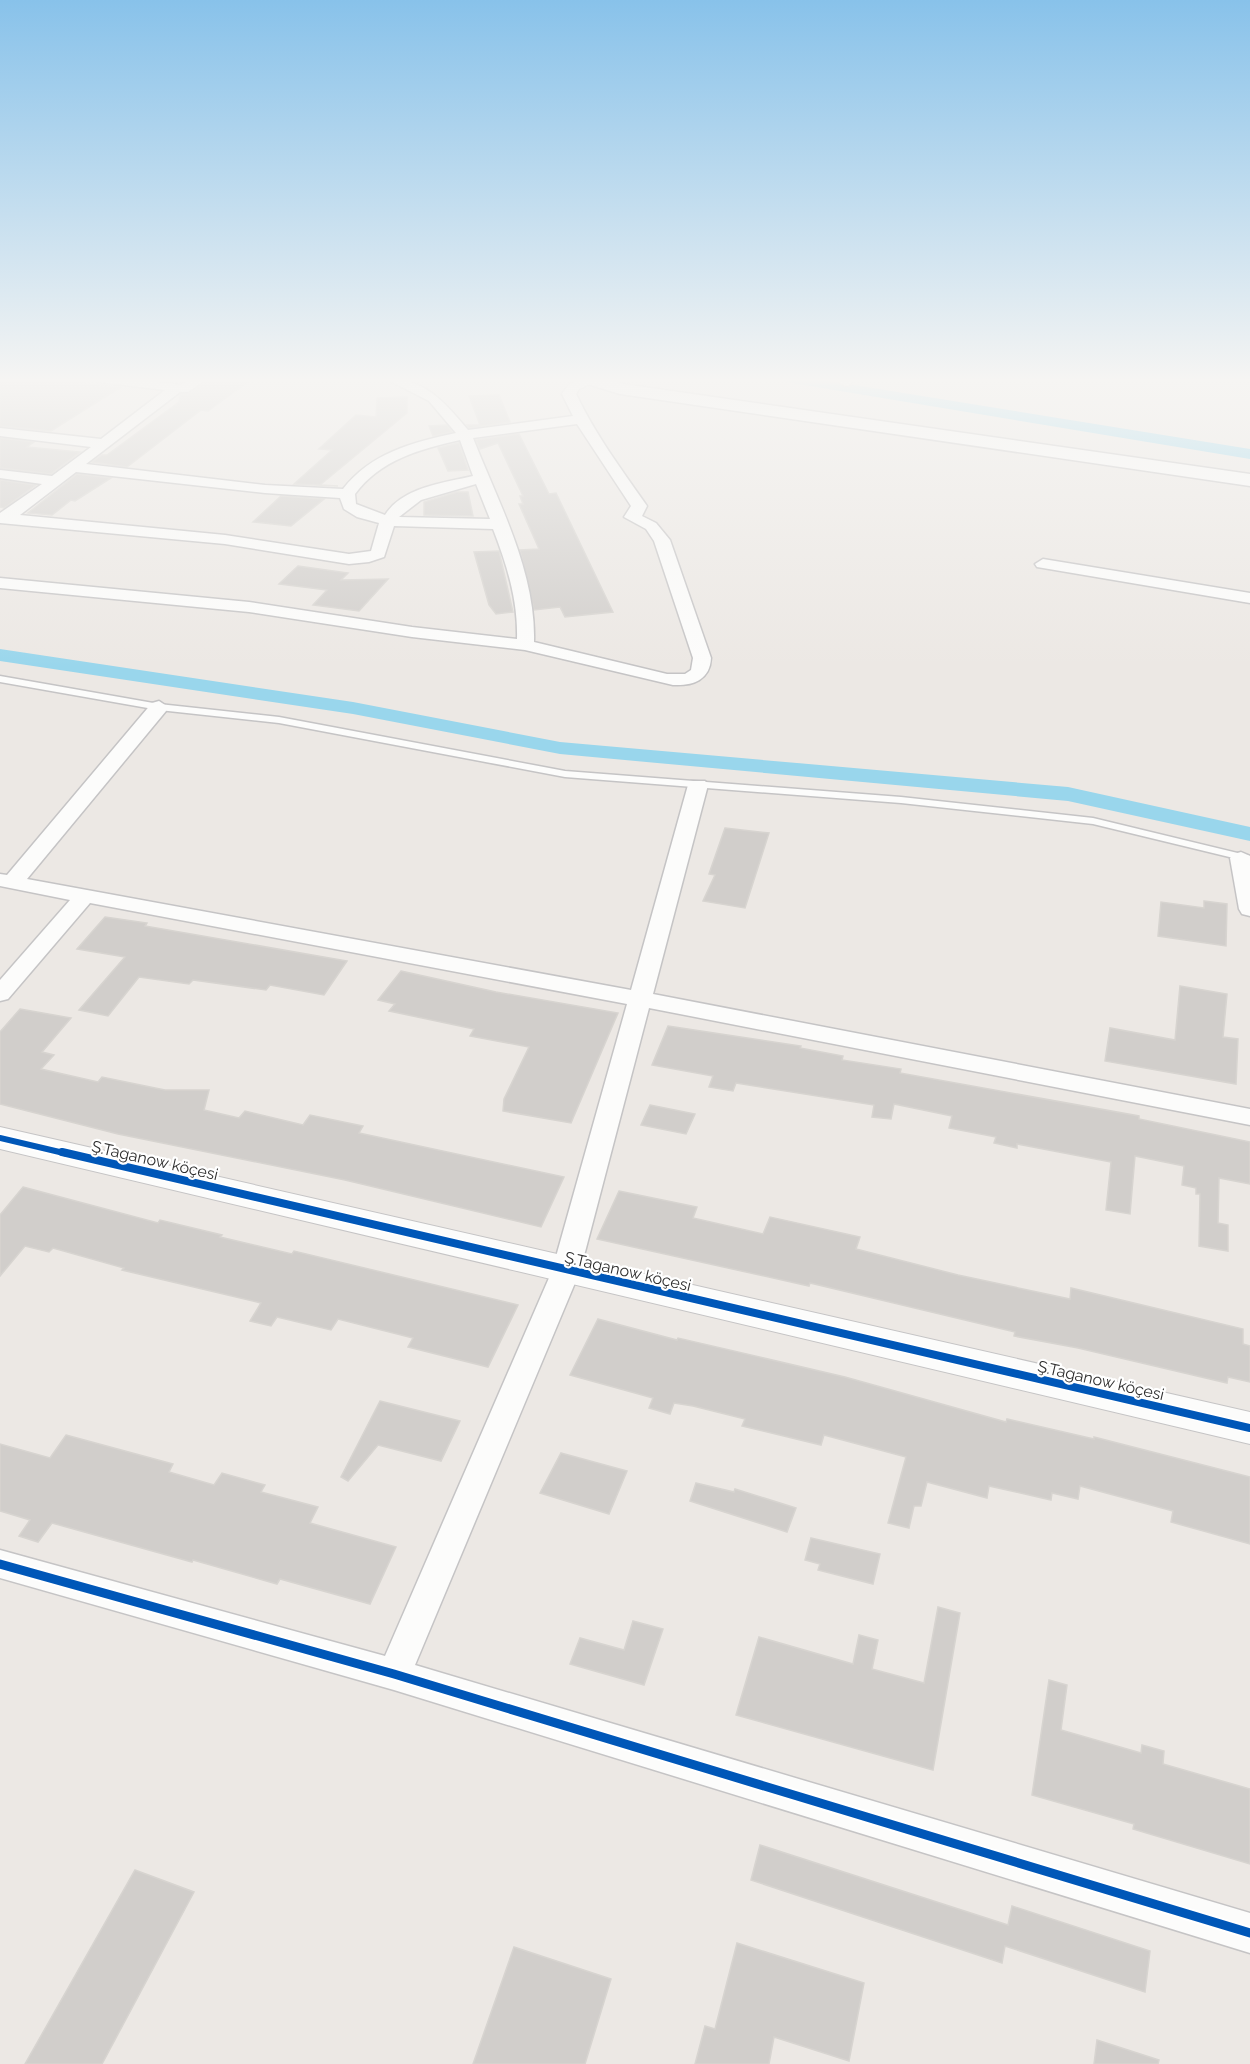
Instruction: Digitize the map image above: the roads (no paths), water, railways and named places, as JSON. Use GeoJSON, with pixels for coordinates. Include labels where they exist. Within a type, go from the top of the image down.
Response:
{"type":"FeatureCollection","features":[{"type":"Feature","properties":{"kind":"main road"},"geometry":{"type":"LineString","coordinates":[[1211,474],[1250,480]]}},
{"type":"Feature","properties":{"kind":"street"},"geometry":{"type":"LineString","coordinates":[[3,474],[57,481]]}},
{"type":"Feature","properties":{"kind":"street"},"geometry":{"type":"LineString","coordinates":[[3,518],[66,474]]}},
{"type":"Feature","properties":{"kind":"street"},"geometry":{"type":"LineString","coordinates":[[138,474],[265,489],[347,494]]}},
{"type":"Feature","properties":{"kind":"street"},"geometry":{"type":"LineString","coordinates":[[363,474],[347,494],[349,506],[358,514],[389,520],[499,524]]}},
{"type":"Feature","properties":{"kind":"street"},"geometry":{"type":"LineString","coordinates":[[481,474],[516,571],[526,616],[525,645]]}},
{"type":"Feature","properties":{"kind":"street"},"geometry":{"type":"LineString","coordinates":[[0,583],[249,607],[525,645],[563,656],[677,681],[688,680],[699,675],[703,668],[693,625],[684,612],[662,540],[651,526],[632,517],[638,512],[639,506],[616,474]]}},
{"type":"Feature","properties":{"kind":"street"},"geometry":{"type":"LineString","coordinates":[[3,518],[297,549],[362,559],[378,554],[389,520],[399,506],[414,497],[482,478]]}},
{"type":"Feature","properties":{"kind":"street"},"geometry":{"type":"LineString","coordinates":[[1043,564],[1250,598]]}},
{"type":"Feature","properties":{"kind":"street"},"geometry":{"type":"LineString","coordinates":[[6,882],[159,708]]}},
{"type":"Feature","properties":{"kind":"street"},"geometry":{"type":"LineString","coordinates":[[394,1674],[566,1271],[698,785]]}},
{"type":"Feature","properties":{"kind":"street"},"geometry":{"type":"LineString","coordinates":[[1246,858],[1250,909]]}},
{"type":"Feature","properties":{"kind":"street"},"geometry":{"type":"LineString","coordinates":[[6,882],[641,999],[1250,1117]]}},
{"type":"Feature","properties":{"kind":"street"},"geometry":{"type":"LineString","coordinates":[[0,994],[84,897]]}},
{"type":"Feature","properties":{"kind":"street","name":"Ş.Taganow köçesi"},"geometry":{"type":"LineString","coordinates":[[0,1138],[1250,1428]]}},
{"type":"Feature","properties":{"kind":"street"},"geometry":{"type":"LineString","coordinates":[[0,1564],[394,1674],[1250,1933]]}},
{"type":"Feature","properties":{"kind":"lane"},"geometry":{"type":"LineString","coordinates":[[0,679],[159,708],[279,720],[565,774],[901,800],[1093,821],[1246,858]]}},
{"type":"Feature","properties":{"kind":"waterway"},"geometry":{"type":"LineString","coordinates":[[0,655],[353,708],[560,748],[1068,794],[1250,834]]}}]}
